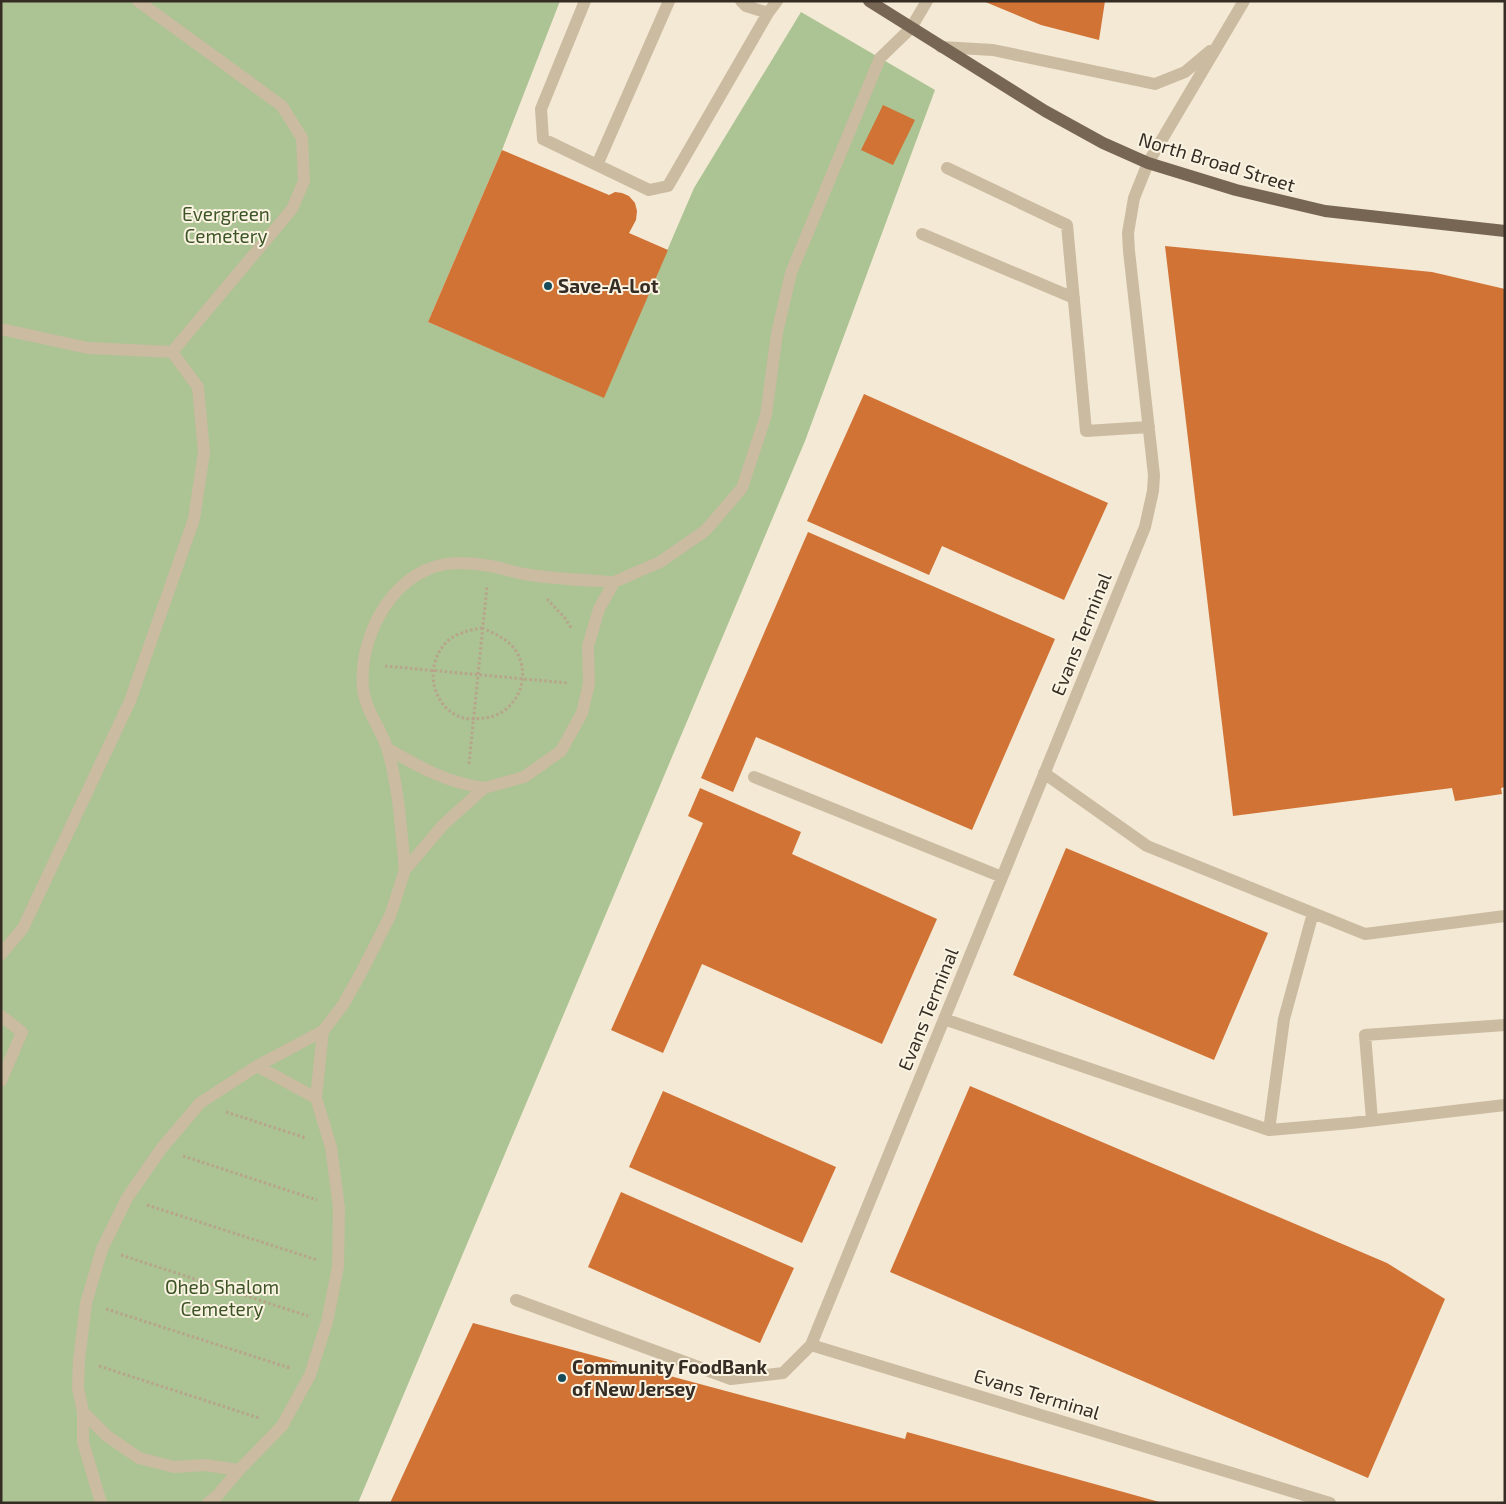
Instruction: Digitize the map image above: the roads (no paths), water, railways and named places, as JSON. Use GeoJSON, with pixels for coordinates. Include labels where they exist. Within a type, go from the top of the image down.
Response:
{"type":"FeatureCollection","features":[{"type":"Feature","properties":{"kind":"main road","name":"North Broad Street"},"geometry":{"type":"LineString","coordinates":[[869,1],[1045,112],[1103,143],[1148,163],[1236,190],[1325,211],[1505,231]]}},
{"type":"Feature","properties":{"kind":"street"},"geometry":{"type":"LineString","coordinates":[[138,1],[282,106],[302,138],[304,181],[292,209],[172,352]]}},
{"type":"Feature","properties":{"kind":"street"},"geometry":{"type":"LineString","coordinates":[[584,1],[541,109],[543,139],[649,190],[668,186],[768,13],[777,1]]}},
{"type":"Feature","properties":{"kind":"street"},"geometry":{"type":"LineString","coordinates":[[597,165],[669,1]]}},
{"type":"Feature","properties":{"kind":"street"},"geometry":{"type":"LineString","coordinates":[[741,1],[746,6],[768,13]]}},
{"type":"Feature","properties":{"kind":"street"},"geometry":{"type":"LineString","coordinates":[[405,870],[399,806],[388,749],[372,718],[363,690],[362,664],[371,631],[394,592],[427,568],[455,563],[489,565],[522,574],[614,582],[660,562],[705,531],[742,488],[766,415],[777,333],[791,273],[880,58],[911,28],[927,1]]}},
{"type":"Feature","properties":{"kind":"street","name":"Evans Terminal"},"geometry":{"type":"LineString","coordinates":[[1244,1],[1148,163],[1134,198],[1128,233],[1154,474],[1150,509],[1145,526],[812,1345],[1330,1503]]}},
{"type":"Feature","properties":{"kind":"street"},"geometry":{"type":"LineString","coordinates":[[941,47],[993,50],[1156,84],[1185,72],[1219,43]]}},
{"type":"Feature","properties":{"kind":"street"},"geometry":{"type":"LineString","coordinates":[[947,168],[1067,225],[1086,431],[1149,427]]}},
{"type":"Feature","properties":{"kind":"street"},"geometry":{"type":"LineString","coordinates":[[922,234],[1074,298]]}},
{"type":"Feature","properties":{"kind":"street"},"geometry":{"type":"LineString","coordinates":[[1,329],[88,348],[172,352]]}},
{"type":"Feature","properties":{"kind":"street"},"geometry":{"type":"LineString","coordinates":[[1,954],[23,928],[130,701],[194,519],[204,452],[198,387],[172,352]]}},
{"type":"Feature","properties":{"kind":"street"},"geometry":{"type":"LineString","coordinates":[[388,749],[430,773],[466,785],[484,788],[524,777],[561,751],[582,713],[589,684],[588,646],[599,609],[614,582]]}},
{"type":"Feature","properties":{"kind":"street"},"geometry":{"type":"LineString","coordinates":[[1044,773],[1148,846],[1365,934],[1505,916]]}},
{"type":"Feature","properties":{"kind":"street"},"geometry":{"type":"LineString","coordinates":[[754,777],[1002,877]]}},
{"type":"Feature","properties":{"kind":"street"},"geometry":{"type":"LineString","coordinates":[[102,1503],[83,1442],[83,1412],[78,1388],[79,1360],[86,1302],[102,1249],[127,1198],[161,1149],[200,1103],[257,1066],[324,1031],[343,1005],[364,969],[390,916],[405,870],[443,826],[484,788]]}},
{"type":"Feature","properties":{"kind":"street"},"geometry":{"type":"LineString","coordinates":[[1269,1130],[1284,1019],[1312,913]]}},
{"type":"Feature","properties":{"kind":"street"},"geometry":{"type":"LineString","coordinates":[[1,1016],[22,1032],[1,1081]]}},
{"type":"Feature","properties":{"kind":"street"},"geometry":{"type":"LineString","coordinates":[[944,1019],[1269,1130],[1505,1105]]}},
{"type":"Feature","properties":{"kind":"street"},"geometry":{"type":"LineString","coordinates":[[1372,1120],[1365,1035],[1505,1025]]}},
{"type":"Feature","properties":{"kind":"street"},"geometry":{"type":"LineString","coordinates":[[208,1503],[217,1496],[239,1470],[282,1426],[310,1374],[327,1322],[338,1267],[338,1208],[331,1147],[316,1098],[324,1031]]}},
{"type":"Feature","properties":{"kind":"street"},"geometry":{"type":"LineString","coordinates":[[257,1066],[316,1098]]}},
{"type":"Feature","properties":{"kind":"street"},"geometry":{"type":"LineString","coordinates":[[516,1300],[730,1379],[782,1373],[812,1345]]}},
{"type":"Feature","properties":{"kind":"street"},"geometry":{"type":"LineString","coordinates":[[83,1412],[108,1436],[139,1458],[174,1467],[205,1465],[239,1470]]}},
{"type":"Feature","properties":{"kind":"place","name":"Save-A-Lot"},"geometry":{"type":"Point","coordinates":[548,286]}},
{"type":"Feature","properties":{"kind":"place","name":"Community FoodBank of New Jersey"},"geometry":{"type":"Point","coordinates":[562,1378]}},
{"type":"Feature","properties":{"kind":"park label","name":"Evergreen Cemetery"},"geometry":{"type":"Point","coordinates":[226,225]}},
{"type":"Feature","properties":{"kind":"park label","name":"Oheb Shalom Cemetery"},"geometry":{"type":"Point","coordinates":[222,1298]}}]}
